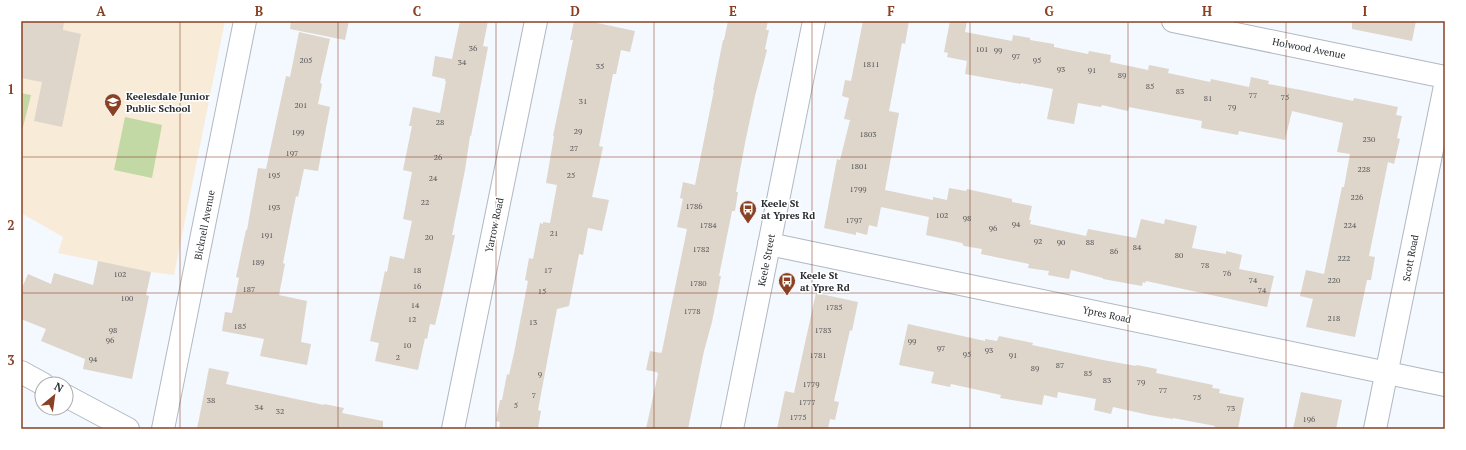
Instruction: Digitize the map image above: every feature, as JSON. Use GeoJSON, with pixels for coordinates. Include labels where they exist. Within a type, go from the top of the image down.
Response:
{"type":"FeatureCollection","features":[{"type":"Feature","properties":{"kind":"street","name":"Bicknell Avenue"},"geometry":{"type":"LineString","coordinates":[[163,429],[245,21]]}},
{"type":"Feature","properties":{"kind":"street","name":"Yarrow Road"},"geometry":{"type":"LineString","coordinates":[[453,429],[536,21]]}},
{"type":"Feature","properties":{"kind":"street","name":"Keele Street"},"geometry":{"type":"LineString","coordinates":[[732,429],[814,21]]}},
{"type":"Feature","properties":{"kind":"street","name":"Holwood Avenue"},"geometry":{"type":"LineString","coordinates":[[1173,21],[1445,77]]}},
{"type":"Feature","properties":{"kind":"street","name":"Scott Road"},"geometry":{"type":"LineString","coordinates":[[1375,429],[1445,86]]}},
{"type":"Feature","properties":{"kind":"street","name":"Ypres Road"},"geometry":{"type":"LineString","coordinates":[[769,244],[1445,385]]}},
{"type":"Feature","properties":{"kind":"street"},"geometry":{"type":"LineString","coordinates":[[21,372],[34,379]]}},
{"type":"Feature","properties":{"kind":"street"},"geometry":{"type":"LineString","coordinates":[[74,400],[128,429]]}},
{"type":"Feature","properties":{"kind":"shaded area","name":"Keelesdale Junior Public School"},"geometry":{"type":"Polygon","coordinates":[[[21,21],[225,21],[174,275],[151,272],[58,253],[63,237],[21,213],[21,21]]]}},
{"type":"Feature","properties":{"kind":"green space"},"geometry":{"type":"Polygon","coordinates":[[[21,93],[31,95],[21,135],[21,93]]]}},
{"type":"Feature","properties":{"kind":"green space"},"geometry":{"type":"Polygon","coordinates":[[[125,117],[162,125],[152,178],[114,170],[125,117]]]}},
{"type":"Feature","properties":{"kind":"building"},"geometry":{"type":"Polygon","coordinates":[[[21,21],[64,21],[63,30],[81,34],[62,127],[34,121],[42,82],[21,78],[21,21]]]}},
{"type":"Feature","properties":{"kind":"building"},"geometry":{"type":"Polygon","coordinates":[[[291,21],[349,21],[345,40],[290,29],[291,21]]]}},
{"type":"Feature","properties":{"kind":"building"},"geometry":{"type":"Polygon","coordinates":[[[460,21],[488,21],[483,46],[488,47],[452,235],[455,235],[441,300],[435,325],[430,324],[427,339],[425,338],[418,370],[375,361],[379,343],[370,341],[385,271],[387,272],[390,256],[404,259],[412,221],[403,219],[412,172],[403,170],[412,126],[409,126],[413,107],[440,113],[446,81],[445,79],[432,76],[435,56],[452,59],[460,21]]]}},
{"type":"Feature","properties":{"kind":"building"},"geometry":{"type":"Polygon","coordinates":[[[574,21],[588,21],[635,31],[630,52],[621,50],[616,74],[613,74],[599,146],[603,147],[592,197],[609,200],[602,231],[588,228],[583,255],[579,254],[569,306],[557,309],[538,410],[541,411],[538,428],[499,429],[500,422],[496,421],[500,400],[502,400],[507,374],[509,375],[514,353],[528,281],[525,280],[529,258],[533,259],[540,223],[550,223],[557,185],[546,183],[553,136],[573,40],[570,40],[574,21]]]}},
{"type":"Feature","properties":{"kind":"building"},"geometry":{"type":"Polygon","coordinates":[[[728,21],[768,21],[766,30],[769,30],[765,49],[767,50],[745,143],[736,192],[738,192],[735,211],[732,211],[719,276],[721,276],[712,322],[704,351],[688,429],[646,429],[658,374],[657,372],[646,370],[650,351],[661,353],[662,351],[687,229],[677,227],[683,199],[680,198],[683,182],[695,185],[728,21]]]}},
{"type":"Feature","properties":{"kind":"building"},"geometry":{"type":"Polygon","coordinates":[[[863,21],[909,21],[905,44],[902,43],[889,111],[899,113],[885,190],[933,200],[933,197],[947,200],[949,188],[966,191],[967,189],[1012,199],[1012,202],[1032,206],[1029,220],[1031,220],[1030,224],[1086,236],[1088,229],[1136,238],[1141,219],[1164,224],[1165,219],[1197,226],[1192,248],[1226,254],[1226,251],[1242,255],[1239,269],[1274,276],[1267,307],[1146,281],[1145,283],[1143,282],[1142,286],[1103,279],[1071,270],[1069,279],[1048,275],[1049,271],[1028,268],[1029,264],[981,254],[982,249],[964,246],[962,243],[926,235],[929,217],[881,207],[877,227],[869,225],[867,235],[856,232],[856,235],[824,228],[837,159],[840,160],[850,120],[844,119],[849,98],[842,96],[845,80],[851,81],[863,21]]]}},
{"type":"Feature","properties":{"kind":"building"},"geometry":{"type":"Polygon","coordinates":[[[950,21],[967,21],[965,32],[1012,41],[1013,35],[1030,38],[1030,40],[1054,44],[1054,47],[1088,54],[1089,51],[1111,55],[1110,62],[1148,70],[1149,65],[1169,69],[1168,73],[1210,82],[1211,79],[1249,87],[1251,77],[1269,81],[1268,84],[1353,101],[1354,98],[1398,107],[1396,115],[1402,116],[1397,138],[1400,139],[1394,164],[1388,162],[1369,256],[1375,257],[1371,280],[1367,280],[1355,337],[1306,327],[1313,299],[1300,296],[1306,270],[1324,274],[1350,154],[1337,152],[1343,123],[1292,111],[1285,140],[1239,131],[1238,135],[1201,128],[1202,121],[1129,107],[1128,111],[1102,105],[1101,107],[1078,103],[1074,124],[1047,119],[1053,89],[965,74],[967,61],[947,57],[948,53],[944,52],[950,21]]]}},
{"type":"Feature","properties":{"kind":"building"},"geometry":{"type":"Polygon","coordinates":[[[1352,21],[1416,21],[1412,41],[1352,29],[1352,21]]]}},
{"type":"Feature","properties":{"kind":"building"},"geometry":{"type":"Polygon","coordinates":[[[299,32],[330,39],[320,83],[322,84],[318,104],[330,107],[318,171],[304,169],[298,197],[296,196],[283,263],[285,264],[279,295],[307,301],[301,342],[311,344],[307,365],[260,356],[264,339],[222,331],[225,312],[232,313],[239,278],[236,277],[247,230],[258,168],[266,169],[286,76],[290,77],[299,32]]]}},
{"type":"Feature","properties":{"kind":"building"},"geometry":{"type":"Polygon","coordinates":[[[98,261],[151,272],[146,295],[149,296],[132,379],[83,369],[85,359],[41,341],[46,329],[21,319],[21,290],[28,274],[51,284],[54,273],[93,285],[98,261]]]}},
{"type":"Feature","properties":{"kind":"building"},"geometry":{"type":"Polygon","coordinates":[[[816,293],[858,302],[834,401],[839,402],[835,420],[830,419],[828,429],[777,429],[785,391],[794,393],[816,293]]]}},
{"type":"Feature","properties":{"kind":"building"},"geometry":{"type":"Polygon","coordinates":[[[908,324],[985,341],[985,339],[997,341],[999,336],[1033,343],[1032,345],[1103,360],[1157,369],[1156,373],[1213,385],[1212,388],[1220,389],[1219,393],[1244,398],[1238,429],[1214,429],[1215,426],[1149,415],[1113,407],[1111,414],[1094,410],[1096,399],[1058,392],[1057,398],[1044,395],[1042,405],[1000,398],[1001,395],[951,384],[950,387],[931,383],[934,372],[899,365],[908,324]]]}},
{"type":"Feature","properties":{"kind":"building"},"geometry":{"type":"Polygon","coordinates":[[[209,368],[229,372],[226,384],[344,408],[342,413],[383,421],[383,429],[197,429],[209,368]]]}},
{"type":"Feature","properties":{"kind":"building"},"geometry":{"type":"Polygon","coordinates":[[[1301,392],[1342,400],[1336,429],[1293,429],[1301,392]]]}},
{"type":"Feature","properties":{"kind":"place","name":"Keelesdale Junior Public School"},"geometry":{"type":"Point","coordinates":[113,117]}},
{"type":"Feature","properties":{"kind":"place","name":"Keele St at Ypres Rd"},"geometry":{"type":"Point","coordinates":[748,224]}},
{"type":"Feature","properties":{"kind":"place","name":"Keele St at Ypre Rd"},"geometry":{"type":"Point","coordinates":[787,296]}}]}
